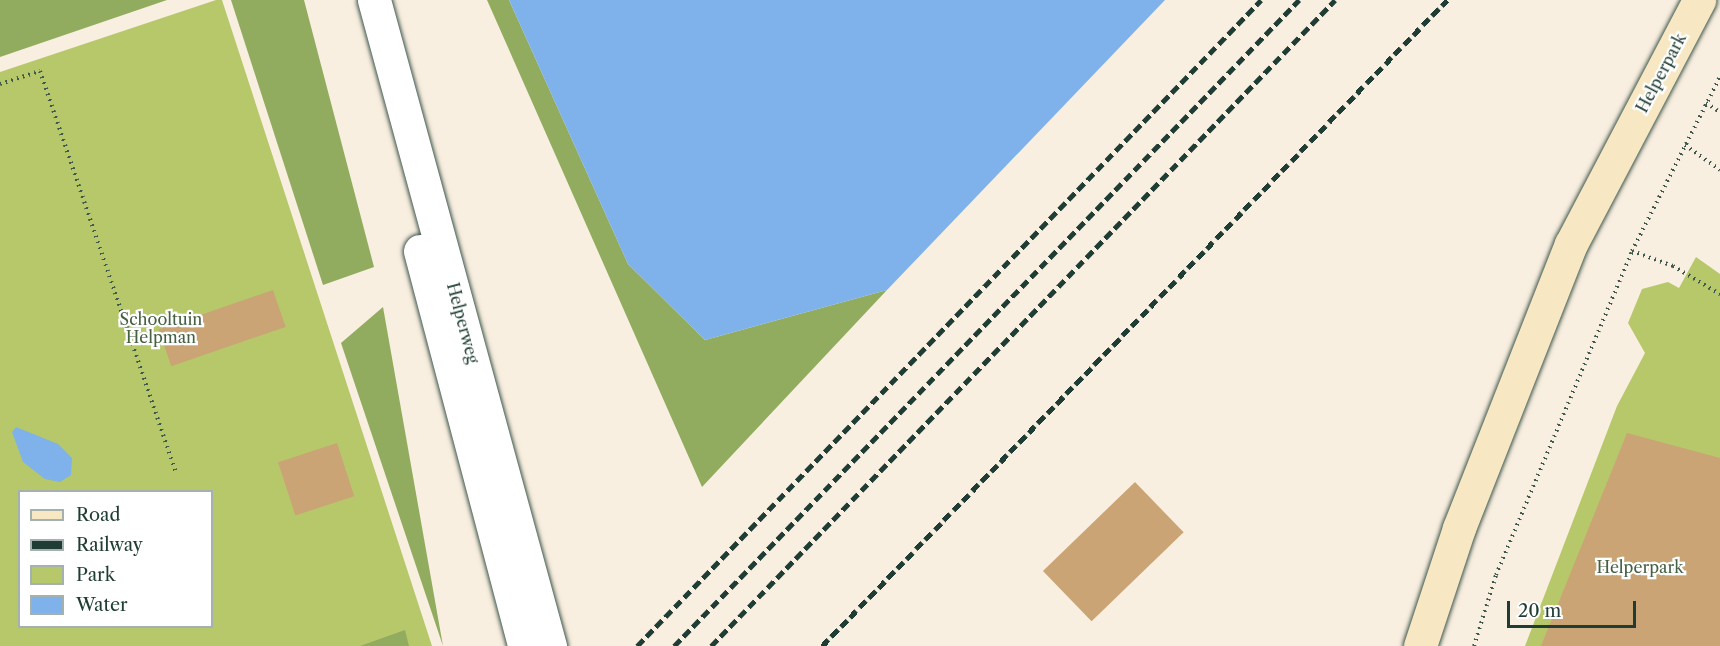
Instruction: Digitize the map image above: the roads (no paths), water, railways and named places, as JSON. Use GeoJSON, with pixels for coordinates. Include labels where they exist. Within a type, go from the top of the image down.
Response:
{"type":"FeatureCollection","features":[{"type":"Feature","properties":{"kind":"main road","name":"Helperpark"},"geometry":{"type":"LineString","coordinates":[[1420,646],[1459,528],[1571,244],[1699,0]]}},
{"type":"Feature","properties":{"kind":"street","name":"Helperweg"},"geometry":{"type":"LineString","coordinates":[[353,0],[524,646]]}},
{"type":"Feature","properties":{"kind":"street","name":"Helperweg"},"geometry":{"type":"LineString","coordinates":[[374,0],[550,646]]}},
{"type":"Feature","properties":{"kind":"water"},"geometry":{"type":"Polygon","coordinates":[[[509,0],[1165,0],[887,290],[705,340],[628,264],[509,0]]]}},
{"type":"Feature","properties":{"kind":"water"},"geometry":{"type":"Polygon","coordinates":[[[16,427],[58,444],[72,458],[71,475],[60,482],[45,479],[23,462],[12,432],[16,427]]]}},
{"type":"Feature","properties":{"kind":"railway"},"geometry":{"type":"LineString","coordinates":[[637,646],[1261,0]]}},
{"type":"Feature","properties":{"kind":"railway"},"geometry":{"type":"LineString","coordinates":[[674,646],[1299,0]]}},
{"type":"Feature","properties":{"kind":"railway"},"geometry":{"type":"LineString","coordinates":[[711,646],[1335,0]]}},
{"type":"Feature","properties":{"kind":"railway"},"geometry":{"type":"LineString","coordinates":[[822,646],[1447,0]]}},
{"type":"Feature","properties":{"kind":"park label","name":"Schooltuin Helpman"},"geometry":{"type":"Point","coordinates":[161,328]}}]}
